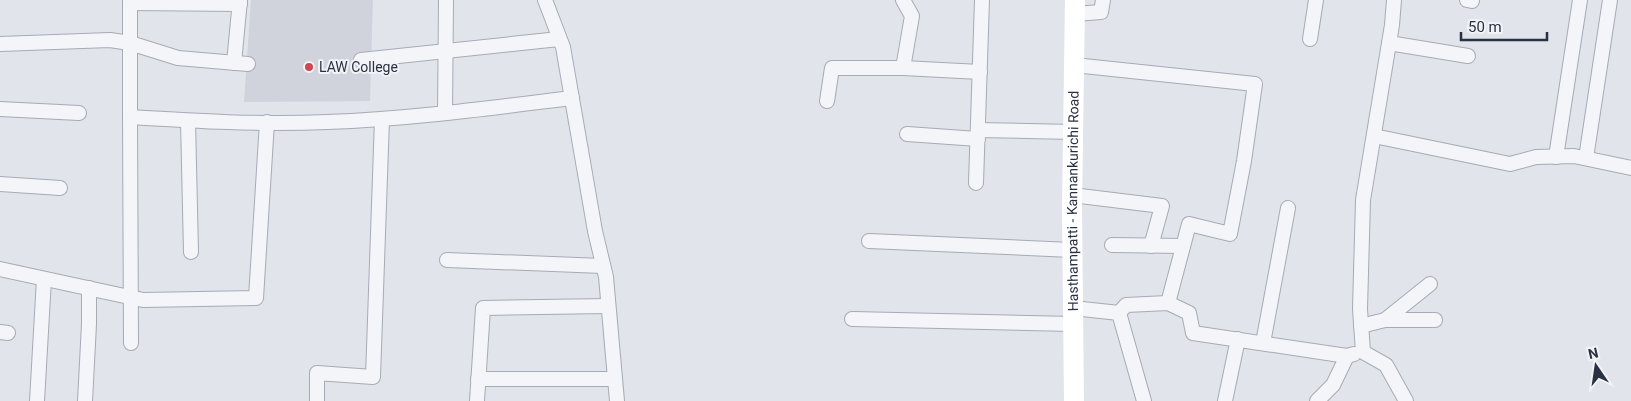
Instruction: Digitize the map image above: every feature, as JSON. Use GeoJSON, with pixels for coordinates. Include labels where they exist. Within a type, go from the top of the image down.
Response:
{"type":"FeatureCollection","features":[{"type":"Feature","properties":{"kind":"main road","name":"Hasthampatti - Kannankurichi Road"},"geometry":{"type":"LineString","coordinates":[[1074,401],[1072,195],[1075,7]]}},
{"type":"Feature","properties":{"kind":"street"},"geometry":{"type":"LineString","coordinates":[[445,113],[446,0]]}},
{"type":"Feature","properties":{"kind":"street"},"geometry":{"type":"LineString","coordinates":[[545,0],[563,47],[595,231],[606,277],[617,401]]}},
{"type":"Feature","properties":{"kind":"street"},"geometry":{"type":"LineString","coordinates":[[903,0],[912,16],[903,68]]}},
{"type":"Feature","properties":{"kind":"street"},"geometry":{"type":"LineString","coordinates":[[976,182],[982,0]]}},
{"type":"Feature","properties":{"kind":"street"},"geometry":{"type":"LineString","coordinates":[[1075,7],[1101,12],[1103,0]]}},
{"type":"Feature","properties":{"kind":"street"},"geometry":{"type":"LineString","coordinates":[[1310,39],[1316,0]]}},
{"type":"Feature","properties":{"kind":"street"},"geometry":{"type":"LineString","coordinates":[[1362,352],[1360,309],[1363,200],[1389,43],[1394,0]]}},
{"type":"Feature","properties":{"kind":"street"},"geometry":{"type":"LineString","coordinates":[[1467,0],[1472,1]]}},
{"type":"Feature","properties":{"kind":"street"},"geometry":{"type":"LineString","coordinates":[[1556,157],[1580,0]]}},
{"type":"Feature","properties":{"kind":"street"},"geometry":{"type":"LineString","coordinates":[[1586,158],[1610,0]]}},
{"type":"Feature","properties":{"kind":"street"},"geometry":{"type":"LineString","coordinates":[[0,44],[110,40],[130,43],[178,58],[241,64],[240,2],[130,1],[130,43],[130,117],[132,298],[131,343]]}},
{"type":"Feature","properties":{"kind":"street"},"geometry":{"type":"LineString","coordinates":[[361,60],[559,39]]}},
{"type":"Feature","properties":{"kind":"street"},"geometry":{"type":"LineString","coordinates":[[1389,43],[1468,56]]}},
{"type":"Feature","properties":{"kind":"street"},"geometry":{"type":"LineString","coordinates":[[1074,65],[1255,84],[1244,161],[1230,234],[1189,224],[1168,303]]}},
{"type":"Feature","properties":{"kind":"street"},"geometry":{"type":"LineString","coordinates":[[827,101],[832,68],[903,68],[980,72]]}},
{"type":"Feature","properties":{"kind":"street"},"geometry":{"type":"LineString","coordinates":[[130,117],[218,122],[326,122],[445,113],[572,98]]}},
{"type":"Feature","properties":{"kind":"street"},"geometry":{"type":"LineString","coordinates":[[0,110],[79,113]]}},
{"type":"Feature","properties":{"kind":"street"},"geometry":{"type":"LineString","coordinates":[[316,401],[317,373],[373,377],[382,119]]}},
{"type":"Feature","properties":{"kind":"street"},"geometry":{"type":"LineString","coordinates":[[188,120],[191,252]]}},
{"type":"Feature","properties":{"kind":"street"},"geometry":{"type":"LineString","coordinates":[[0,269],[143,300],[256,298],[267,122]]}},
{"type":"Feature","properties":{"kind":"street"},"geometry":{"type":"LineString","coordinates":[[907,134],[1073,132]]}},
{"type":"Feature","properties":{"kind":"street"},"geometry":{"type":"LineString","coordinates":[[1374,136],[1510,164],[1536,157],[1574,156],[1631,168]]}},
{"type":"Feature","properties":{"kind":"street"},"geometry":{"type":"LineString","coordinates":[[0,184],[60,188]]}},
{"type":"Feature","properties":{"kind":"street"},"geometry":{"type":"LineString","coordinates":[[1072,195],[1162,206],[1151,246]]}},
{"type":"Feature","properties":{"kind":"street"},"geometry":{"type":"LineString","coordinates":[[1263,343],[1288,208]]}},
{"type":"Feature","properties":{"kind":"street"},"geometry":{"type":"LineString","coordinates":[[869,241],[1072,250]]}},
{"type":"Feature","properties":{"kind":"street"},"geometry":{"type":"LineString","coordinates":[[1112,245],[1183,246]]}},
{"type":"Feature","properties":{"kind":"street"},"geometry":{"type":"LineString","coordinates":[[447,260],[603,266]]}},
{"type":"Feature","properties":{"kind":"street"},"geometry":{"type":"LineString","coordinates":[[38,401],[44,279]]}},
{"type":"Feature","properties":{"kind":"street"},"geometry":{"type":"LineString","coordinates":[[1386,320],[1430,284]]}},
{"type":"Feature","properties":{"kind":"street"},"geometry":{"type":"LineString","coordinates":[[85,401],[89,324],[88,288]]}},
{"type":"Feature","properties":{"kind":"street"},"geometry":{"type":"LineString","coordinates":[[852,320],[1073,316],[1119,313],[1126,305],[1168,303],[1189,314],[1194,333],[1347,356],[1362,352],[1386,365],[1406,401]]}},
{"type":"Feature","properties":{"kind":"street"},"geometry":{"type":"LineString","coordinates":[[477,401],[483,308],[608,306]]}},
{"type":"Feature","properties":{"kind":"street"},"geometry":{"type":"LineString","coordinates":[[1119,313],[1144,401]]}},
{"type":"Feature","properties":{"kind":"street"},"geometry":{"type":"LineString","coordinates":[[1361,326],[1386,320],[1435,320]]}},
{"type":"Feature","properties":{"kind":"street"},"geometry":{"type":"LineString","coordinates":[[1226,401],[1238,339]]}},
{"type":"Feature","properties":{"kind":"street"},"geometry":{"type":"LineString","coordinates":[[1317,401],[1333,385],[1347,356]]}},
{"type":"Feature","properties":{"kind":"street"},"geometry":{"type":"LineString","coordinates":[[478,379],[615,379]]}},
{"type":"Feature","properties":{"kind":"shaded area","name":"LAW College"},"geometry":{"type":"Polygon","coordinates":[[[251,0],[373,0],[370,101],[244,102],[251,0]]]}},
{"type":"Feature","properties":{"kind":"place","name":"LAW College"},"geometry":{"type":"Point","coordinates":[309,67]}}]}
